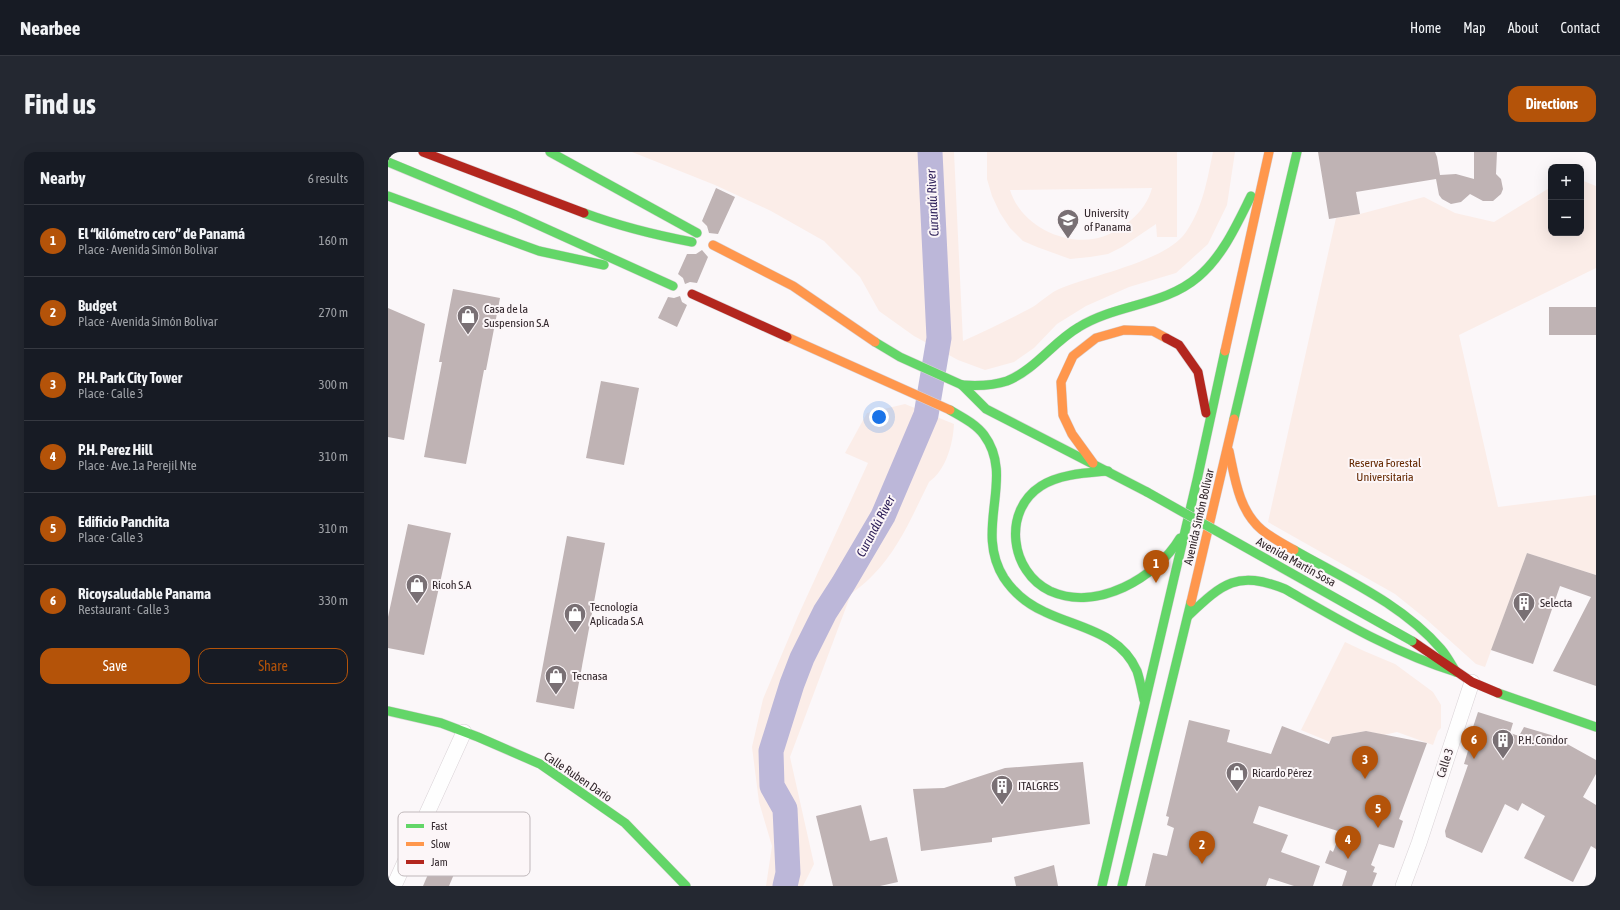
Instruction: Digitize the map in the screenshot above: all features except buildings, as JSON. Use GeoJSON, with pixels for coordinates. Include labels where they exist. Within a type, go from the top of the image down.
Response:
{"type":"FeatureCollection","features":[{"type":"Feature","properties":{"kind":"main road"},"geometry":{"type":"LineString","coordinates":[[423,152],[597,218],[666,238],[692,242]]}},
{"type":"Feature","properties":{"kind":"main road"},"geometry":{"type":"LineString","coordinates":[[550,152],[696,233]]}},
{"type":"Feature","properties":{"kind":"main road"},"geometry":{"type":"LineString","coordinates":[[713,245],[793,286],[858,331],[900,357],[960,384],[989,386],[1014,378],[1032,366],[1061,340],[1081,326],[1123,310],[1159,300],[1187,285],[1208,266],[1228,240],[1255,188],[1268,152]]}},
{"type":"Feature","properties":{"kind":"main road","name":"Avenida Simón Bolívar"},"geometry":{"type":"LineString","coordinates":[[1102,886],[1145,707],[1186,526],[1268,152]]}},
{"type":"Feature","properties":{"kind":"main road","name":"Avenida Simón Bolívar"},"geometry":{"type":"LineString","coordinates":[[1122,886],[1188,616],[1297,152]]}},
{"type":"Feature","properties":{"kind":"main road"},"geometry":{"type":"LineString","coordinates":[[388,162],[516,215],[673,286]]}},
{"type":"Feature","properties":{"kind":"main road"},"geometry":{"type":"LineString","coordinates":[[388,196],[539,251],[646,274]]}},
{"type":"Feature","properties":{"kind":"main road"},"geometry":{"type":"LineString","coordinates":[[692,294],[948,409],[981,432],[994,455],[998,476],[991,537],[995,560],[1007,582],[1018,595],[1033,607],[1053,616],[1098,631],[1120,648],[1132,662],[1140,677],[1145,707]]}},
{"type":"Feature","properties":{"kind":"main road"},"geometry":{"type":"LineString","coordinates":[[1093,463],[1073,437],[1063,417],[1060,396],[1061,385],[1068,366],[1080,349],[1099,337],[1116,330],[1136,328],[1155,331],[1177,343],[1188,354],[1197,368],[1204,389],[1206,437]]}},
{"type":"Feature","properties":{"kind":"main road","name":"Avenida Martín Sosa"},"geometry":{"type":"LineString","coordinates":[[960,384],[986,409],[1147,492],[1412,641],[1472,682],[1497,694],[1596,727]]}},
{"type":"Feature","properties":{"kind":"main road","name":"Avenida Martín Sosa"},"geometry":{"type":"LineString","coordinates":[[948,409],[986,409]]}},
{"type":"Feature","properties":{"kind":"main road"},"geometry":{"type":"LineString","coordinates":[[1228,446],[1240,500],[1247,514],[1258,528],[1396,608],[1426,632],[1442,650],[1456,672]]}},
{"type":"Feature","properties":{"kind":"main road"},"geometry":{"type":"LineString","coordinates":[[1108,471],[1074,475],[1056,479],[1038,488],[1030,494],[1023,503],[1019,511],[1014,532],[1016,550],[1026,570],[1039,584],[1058,593],[1081,597],[1092,597],[1119,589],[1153,570],[1172,550],[1186,526]]}},
{"type":"Feature","properties":{"kind":"main road"},"geometry":{"type":"LineString","coordinates":[[1188,616],[1215,591],[1230,583],[1250,579],[1266,581],[1285,589],[1399,652],[1456,672]]}},
{"type":"Feature","properties":{"kind":"main road","name":"Calle Ruben Dario"},"geometry":{"type":"LineString","coordinates":[[388,711],[441,723],[540,764],[625,823],[686,886]]}},
{"type":"Feature","properties":{"kind":"street","name":"Calle 3"},"geometry":{"type":"LineString","coordinates":[[1403,886],[1419,843],[1472,682]]}},
{"type":"Feature","properties":{"kind":"street"},"geometry":{"type":"LineString","coordinates":[[428,812],[464,732]]}},
{"type":"Feature","properties":{"kind":"street"},"geometry":{"type":"LineString","coordinates":[[394,886],[399,876]]}},
{"type":"Feature","properties":{"kind":"green space"},"geometry":{"type":"Polygon","coordinates":[[[632,152],[954,152],[963,341],[1029,309],[1057,290],[1071,284],[1126,267],[1162,252],[1176,242],[1186,232],[1192,223],[1204,194],[1213,152],[1235,152],[1227,205],[1208,244],[1176,273],[1129,287],[1086,306],[1057,324],[1034,348],[1014,362],[985,370],[958,360],[914,336],[879,311],[860,277],[824,241],[771,211],[715,185],[632,152]]]}},
{"type":"Feature","properties":{"kind":"green space"},"geometry":{"type":"Polygon","coordinates":[[[987,152],[1177,152],[1177,237],[1157,237],[1156,224],[1122,247],[1108,254],[1070,259],[1023,241],[1010,228],[1000,213],[992,196],[987,179],[987,152]],[[1152,188],[1010,190],[1015,202],[1022,212],[1042,229],[1067,238],[1080,240],[1093,239],[1103,236],[1122,226],[1135,217],[1141,210],[1152,188]]]}},
{"type":"Feature","properties":{"kind":"green space","name":"Reserva Forestal Universitaria"},"geometry":{"type":"Polygon","coordinates":[[[1584,181],[1596,186],[1596,268],[1459,335],[1498,507],[1596,495],[1596,575],[1527,553],[1485,667],[1476,664],[1426,619],[1395,594],[1268,522],[1336,218],[1360,214],[1424,197],[1455,213],[1494,222],[1548,189],[1548,236],[1584,236],[1584,181]]]}},
{"type":"Feature","properties":{"kind":"green space"},"geometry":{"type":"Polygon","coordinates":[[[905,404],[954,424],[948,456],[940,471],[929,482],[898,543],[871,578],[851,594],[790,757],[814,864],[803,886],[766,886],[772,846],[759,802],[752,747],[763,699],[798,616],[868,463],[845,453],[867,413],[905,404]]]}},
{"type":"Feature","properties":{"kind":"green space"},"geometry":{"type":"Polygon","coordinates":[[[1345,642],[1395,664],[1433,692],[1441,705],[1441,728],[1438,731],[1433,745],[1397,732],[1384,735],[1366,731],[1332,737],[1330,742],[1301,730],[1345,642]]]}},
{"type":"Feature","properties":{"kind":"waterway","name":"Curundú River"},"geometry":{"type":"LineString","coordinates":[[785,886],[788,873],[785,809],[772,786],[771,751],[792,684],[802,658],[825,612],[883,516],[926,415],[939,338],[930,152]]}},
{"type":"Feature","properties":{"kind":"traffic: fast"},"geometry":{"type":"LineString","coordinates":[[550,152],[697,233]]}},
{"type":"Feature","properties":{"kind":"traffic: fast"},"geometry":{"type":"LineString","coordinates":[[1234,419],[1297,152]]}},
{"type":"Feature","properties":{"kind":"traffic: fast"},"geometry":{"type":"LineString","coordinates":[[388,162],[516,215],[673,286]]}},
{"type":"Feature","properties":{"kind":"traffic: fast"},"geometry":{"type":"LineString","coordinates":[[388,196],[539,251],[604,265]]}},
{"type":"Feature","properties":{"kind":"traffic: fast"},"geometry":{"type":"LineString","coordinates":[[962,385],[973,386],[996,384],[1007,381],[1027,370],[1070,333],[1093,319],[1155,300],[1185,287],[1207,269],[1222,250],[1251,196]]}},
{"type":"Feature","properties":{"kind":"traffic: fast"},"geometry":{"type":"LineString","coordinates":[[584,213],[637,230],[692,242]]}},
{"type":"Feature","properties":{"kind":"traffic: fast"},"geometry":{"type":"LineString","coordinates":[[875,342],[900,357],[962,385]]}},
{"type":"Feature","properties":{"kind":"traffic: fast"},"geometry":{"type":"LineString","coordinates":[[1102,886],[1197,480],[1225,351]]}},
{"type":"Feature","properties":{"kind":"traffic: fast"},"geometry":{"type":"LineString","coordinates":[[962,385],[986,409],[1147,492]]}},
{"type":"Feature","properties":{"kind":"traffic: fast"},"geometry":{"type":"LineString","coordinates":[[950,410],[977,427],[984,435],[993,451],[996,469],[996,486],[992,523],[992,541],[996,560],[1004,578],[1017,594],[1033,606],[1058,618],[1097,633],[1109,639],[1120,648],[1130,658],[1137,671],[1144,700]]}},
{"type":"Feature","properties":{"kind":"traffic: fast"},"geometry":{"type":"LineString","coordinates":[[1108,471],[1073,475],[1048,482],[1029,497],[1020,510],[1016,525],[1016,541],[1019,556],[1026,570],[1037,582],[1050,591],[1068,596],[1087,597],[1105,594],[1124,587],[1141,578],[1169,553],[1180,538]]}},
{"type":"Feature","properties":{"kind":"traffic: fast"},"geometry":{"type":"LineString","coordinates":[[1147,492],[1412,641]]}},
{"type":"Feature","properties":{"kind":"traffic: fast"},"geometry":{"type":"LineString","coordinates":[[1294,550],[1353,582],[1409,619],[1426,633],[1441,649],[1456,672]]}},
{"type":"Feature","properties":{"kind":"traffic: fast"},"geometry":{"type":"LineString","coordinates":[[1188,616],[1211,595],[1232,583],[1242,580],[1268,583],[1285,589],[1389,646],[1411,656],[1456,672]]}},
{"type":"Feature","properties":{"kind":"traffic: fast"},"geometry":{"type":"LineString","coordinates":[[1122,886],[1191,602]]}},
{"type":"Feature","properties":{"kind":"traffic: fast"},"geometry":{"type":"LineString","coordinates":[[1498,693],[1596,727]]}},
{"type":"Feature","properties":{"kind":"traffic: fast"},"geometry":{"type":"LineString","coordinates":[[388,711],[441,723],[478,737],[540,764],[625,823],[686,886]]}},
{"type":"Feature","properties":{"kind":"traffic: slow"},"geometry":{"type":"LineString","coordinates":[[1225,351],[1269,152]]}},
{"type":"Feature","properties":{"kind":"traffic: slow"},"geometry":{"type":"LineString","coordinates":[[713,245],[793,286],[875,342]]}},
{"type":"Feature","properties":{"kind":"traffic: slow"},"geometry":{"type":"LineString","coordinates":[[1093,463],[1072,434],[1063,415],[1061,382],[1073,356],[1096,338],[1124,330],[1153,331],[1166,338]]}},
{"type":"Feature","properties":{"kind":"traffic: slow"},"geometry":{"type":"LineString","coordinates":[[787,337],[950,410]]}},
{"type":"Feature","properties":{"kind":"traffic: slow"},"geometry":{"type":"LineString","coordinates":[[1191,602],[1234,419]]}},
{"type":"Feature","properties":{"kind":"traffic: slow"},"geometry":{"type":"LineString","coordinates":[[1229,451],[1239,494],[1248,514],[1262,530],[1294,550]]}},
{"type":"Feature","properties":{"kind":"traffic: jam"},"geometry":{"type":"LineString","coordinates":[[423,152],[584,213]]}},
{"type":"Feature","properties":{"kind":"traffic: jam"},"geometry":{"type":"LineString","coordinates":[[692,294],[787,337]]}},
{"type":"Feature","properties":{"kind":"traffic: jam"},"geometry":{"type":"LineString","coordinates":[[1166,338],[1179,345],[1198,372],[1206,413]]}},
{"type":"Feature","properties":{"kind":"traffic: jam"},"geometry":{"type":"LineString","coordinates":[[1412,641],[1472,682],[1498,693]]}},
{"type":"Feature","properties":{"kind":"place","name":"University of Panama"},"geometry":{"type":"Point","coordinates":[1068,240]}},
{"type":"Feature","properties":{"kind":"place","name":"Casa de la Suspension S.A"},"geometry":{"type":"Point","coordinates":[468,336]}},
{"type":"Feature","properties":{"kind":"place","name":"El “kilómetro cero” de Panamá"},"geometry":{"type":"Point","coordinates":[1156,583]}},
{"type":"Feature","properties":{"kind":"place","name":"Ricoh S.A"},"geometry":{"type":"Point","coordinates":[417,604]}},
{"type":"Feature","properties":{"kind":"place","name":"Selecta"},"geometry":{"type":"Point","coordinates":[1524,622]}},
{"type":"Feature","properties":{"kind":"place","name":"Tecnología Aplicada S.A"},"geometry":{"type":"Point","coordinates":[575,634]}},
{"type":"Feature","properties":{"kind":"place","name":"Tecnasa"},"geometry":{"type":"Point","coordinates":[556,696]}},
{"type":"Feature","properties":{"kind":"place","name":"Ricoysaludable Panama"},"geometry":{"type":"Point","coordinates":[1474,759]}},
{"type":"Feature","properties":{"kind":"place","name":"P.H. Condor"},"geometry":{"type":"Point","coordinates":[1503,760]}},
{"type":"Feature","properties":{"kind":"place","name":"P.H. Park City Tower"},"geometry":{"type":"Point","coordinates":[1365,779]}},
{"type":"Feature","properties":{"kind":"place","name":"Ricardo Pérez"},"geometry":{"type":"Point","coordinates":[1237,792]}},
{"type":"Feature","properties":{"kind":"place","name":"ITALGRES"},"geometry":{"type":"Point","coordinates":[1002,806]}},
{"type":"Feature","properties":{"kind":"place","name":"Edificio Panchita"},"geometry":{"type":"Point","coordinates":[1378,828]}},
{"type":"Feature","properties":{"kind":"place","name":"P.H. Perez Hill"},"geometry":{"type":"Point","coordinates":[1348,859]}},
{"type":"Feature","properties":{"kind":"place","name":"Budget"},"geometry":{"type":"Point","coordinates":[1202,864]}}]}
